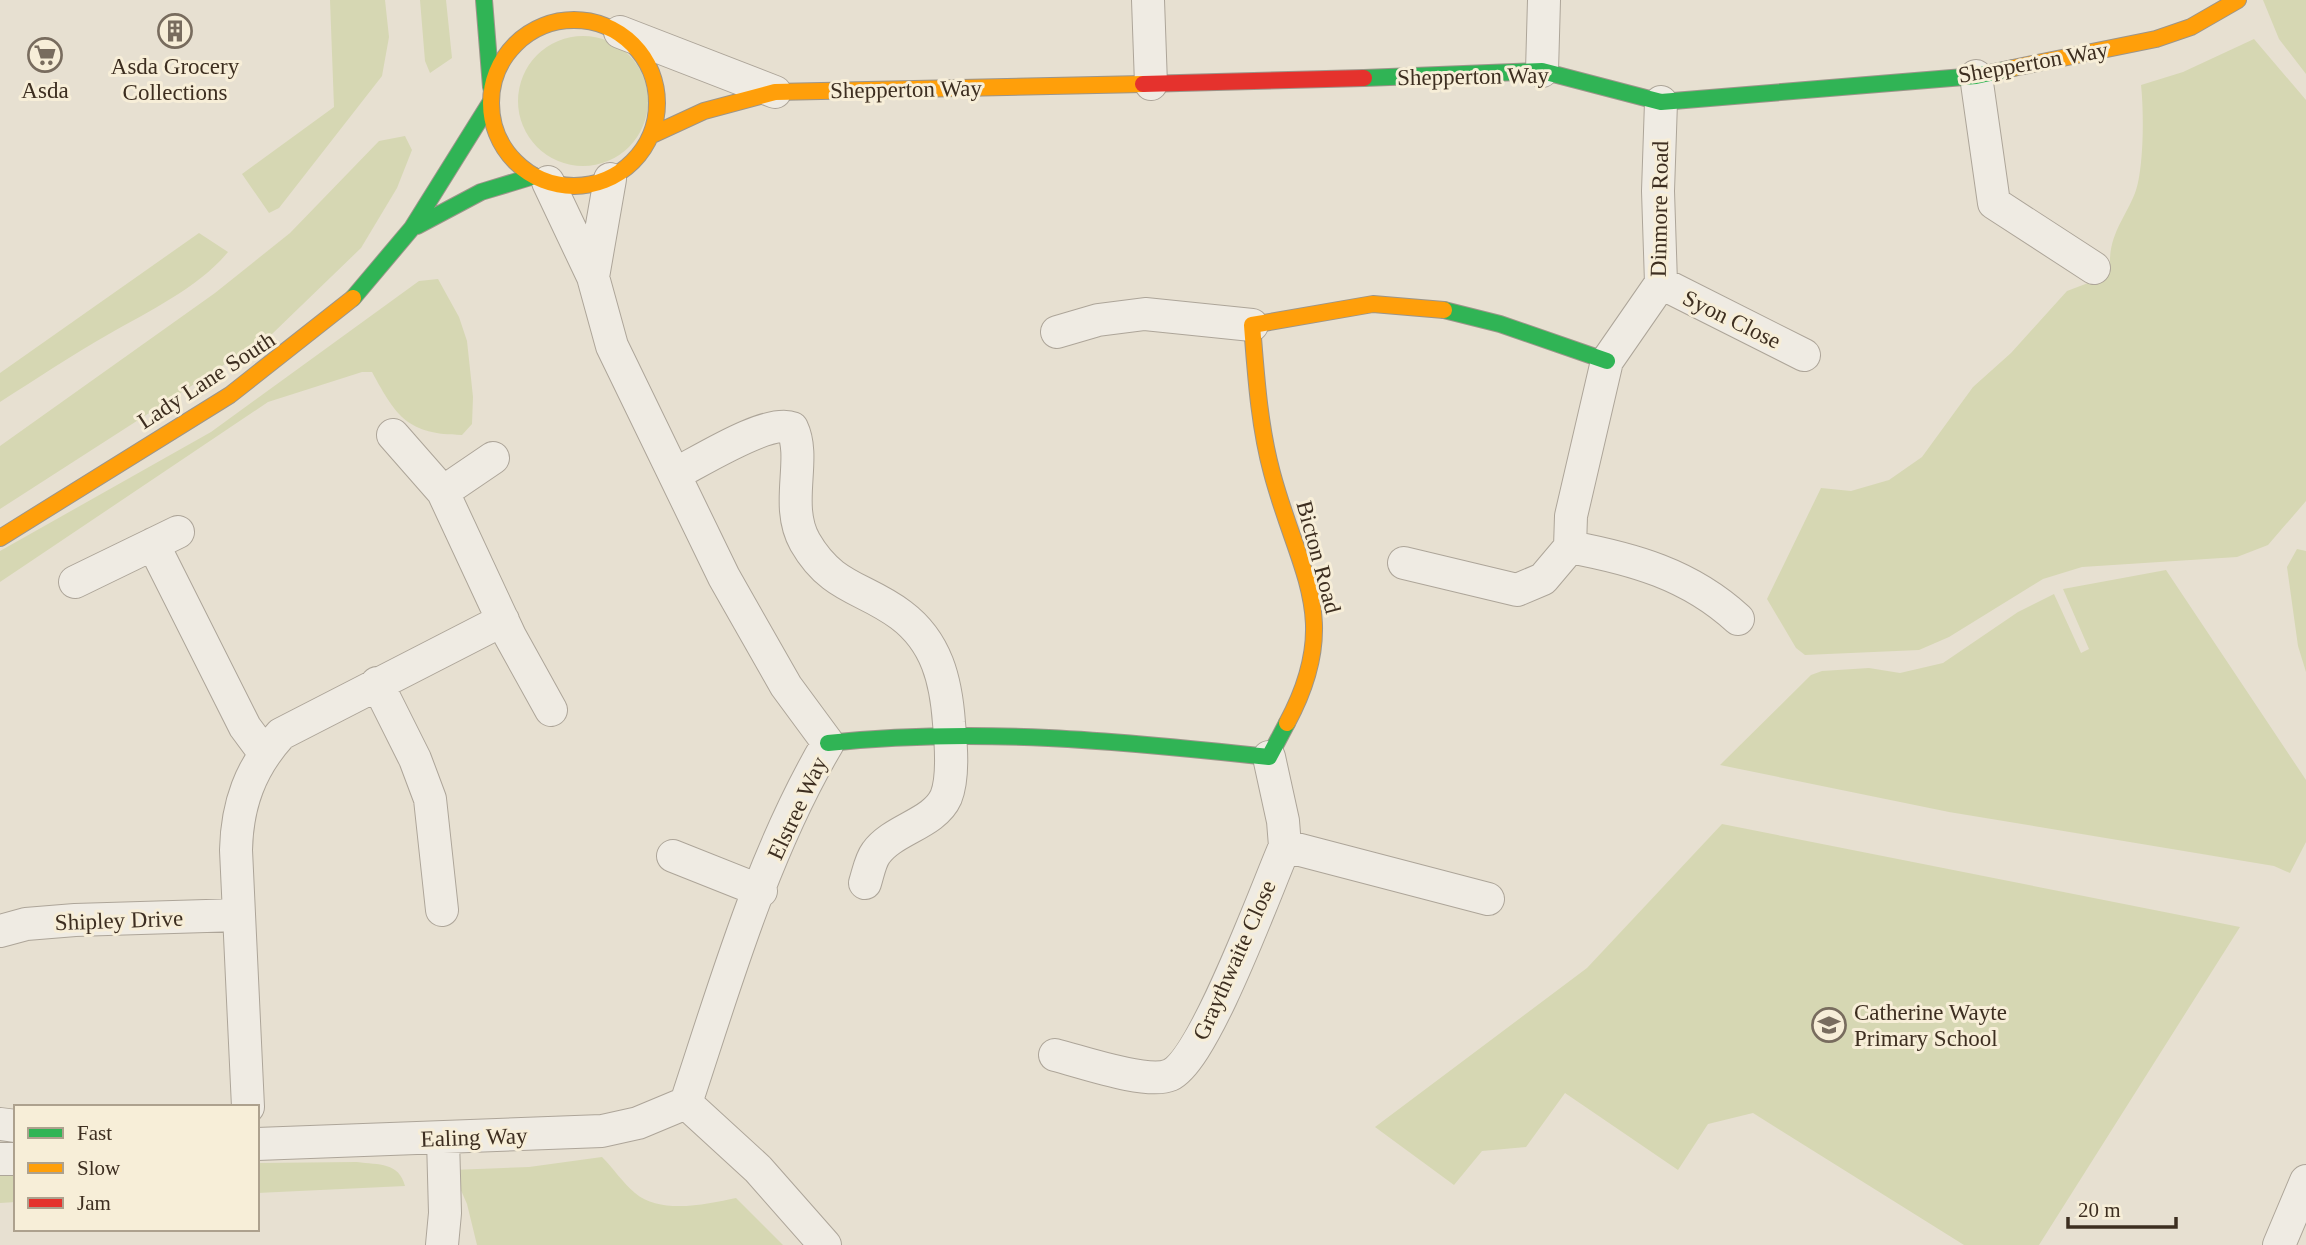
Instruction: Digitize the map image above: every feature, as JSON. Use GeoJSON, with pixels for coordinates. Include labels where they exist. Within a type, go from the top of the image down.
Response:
{"type":"FeatureCollection","features":[{"type":"Feature","properties":{"kind":"street"},"geometry":{"type":"LineString","coordinates":[[484,0],[491,96],[494,125],[502,145],[516,163],[541,179],[568,186],[590,185],[610,179],[627,168],[652,135],[657,102],[651,68],[638,48],[620,32],[600,23],[577,19],[553,22],[531,31],[506,56],[491,96]]}},
{"type":"Feature","properties":{"kind":"street"},"geometry":{"type":"LineString","coordinates":[[558,0],[577,19]]}},
{"type":"Feature","properties":{"kind":"street"},"geometry":{"type":"LineString","coordinates":[[1148,0],[1151,84]]}},
{"type":"Feature","properties":{"kind":"street"},"geometry":{"type":"LineString","coordinates":[[1542,71],[1544,0]]}},
{"type":"Feature","properties":{"kind":"street","name":"Shepperton Way"},"geometry":{"type":"LineString","coordinates":[[652,135],[704,111],[775,92],[1151,84],[1542,71],[1661,102],[1976,76],[2157,39],[2191,27],[2238,0]]}},
{"type":"Feature","properties":{"kind":"street","name":"Shepperton Way"},"geometry":{"type":"LineString","coordinates":[[620,32],[775,92]]}},
{"type":"Feature","properties":{"kind":"street"},"geometry":{"type":"LineString","coordinates":[[1976,76],[1994,203],[2094,268]]}},
{"type":"Feature","properties":{"kind":"street","name":"Lady Lane South"},"geometry":{"type":"LineString","coordinates":[[0,538],[230,395],[287,355],[348,305],[412,228],[491,96]]}},
{"type":"Feature","properties":{"kind":"street","name":"Dinmore Road"},"geometry":{"type":"LineString","coordinates":[[1570,547],[1571,516],[1607,361],[1661,283],[1658,191],[1661,102]]}},
{"type":"Feature","properties":{"kind":"street","name":"Lady Lane South"},"geometry":{"type":"LineString","coordinates":[[412,228],[481,192],[541,179]]}},
{"type":"Feature","properties":{"kind":"street","name":"Elstree Way"},"geometry":{"type":"LineString","coordinates":[[541,179],[593,277],[612,346],[745,618],[803,713],[828,743],[789,816],[686,1103]]}},
{"type":"Feature","properties":{"kind":"street","name":"Elstree Way"},"geometry":{"type":"LineString","coordinates":[[593,277],[610,179]]}},
{"type":"Feature","properties":{"kind":"street","name":"Syon Close"},"geometry":{"type":"LineString","coordinates":[[1661,283],[1804,355]]}},
{"type":"Feature","properties":{"kind":"street"},"geometry":{"type":"LineString","coordinates":[[1057,332],[1098,320],[1145,314],[1252,325],[1377,304],[1401,305],[1449,311],[1503,324],[1607,361]]}},
{"type":"Feature","properties":{"kind":"street","name":"Bicton Road"},"geometry":{"type":"LineString","coordinates":[[1252,325],[1260,419],[1272,474],[1306,587],[1316,638],[1307,677],[1296,706],[1269,757]]}},
{"type":"Feature","properties":{"kind":"street"},"geometry":{"type":"LineString","coordinates":[[675,474],[768,428],[785,425],[792,428],[796,443],[796,516],[806,542],[828,572],[845,586],[901,615],[927,643],[947,685],[950,734],[945,798],[933,813],[899,833],[875,854],[865,883]]}},
{"type":"Feature","properties":{"kind":"street"},"geometry":{"type":"LineString","coordinates":[[393,435],[443,492],[503,620],[551,710]]}},
{"type":"Feature","properties":{"kind":"street"},"geometry":{"type":"LineString","coordinates":[[443,492],[493,458]]}},
{"type":"Feature","properties":{"kind":"street"},"geometry":{"type":"LineString","coordinates":[[75,582],[165,538],[244,727],[265,754]]}},
{"type":"Feature","properties":{"kind":"street"},"geometry":{"type":"LineString","coordinates":[[1405,564],[1480,584],[1517,590],[1543,579],[1570,547],[1646,563],[1694,585],[1738,619]]}},
{"type":"Feature","properties":{"kind":"street"},"geometry":{"type":"LineString","coordinates":[[248,1105],[236,824],[251,776],[281,734],[503,620]]}},
{"type":"Feature","properties":{"kind":"street"},"geometry":{"type":"LineString","coordinates":[[377,683],[415,759],[430,799],[442,910]]}},
{"type":"Feature","properties":{"kind":"street"},"geometry":{"type":"LineString","coordinates":[[828,743],[881,736],[1010,733],[1114,740],[1269,757]]}},
{"type":"Feature","properties":{"kind":"street","name":"Graythwaite Close"},"geometry":{"type":"LineString","coordinates":[[1055,1055],[1159,1077],[1171,1074],[1180,1067],[1206,1030],[1284,846],[1283,821],[1269,757]]}},
{"type":"Feature","properties":{"kind":"street"},"geometry":{"type":"LineString","coordinates":[[1284,846],[1488,899]]}},
{"type":"Feature","properties":{"kind":"street"},"geometry":{"type":"LineString","coordinates":[[673,856],[761,891]]}},
{"type":"Feature","properties":{"kind":"street","name":"Shipley Drive"},"geometry":{"type":"LineString","coordinates":[[0,931],[26,924],[75,920],[239,915]]}},
{"type":"Feature","properties":{"kind":"street"},"geometry":{"type":"LineString","coordinates":[[686,1103],[758,1169],[825,1245]]}},
{"type":"Feature","properties":{"kind":"street","name":"Ealing Way"},"geometry":{"type":"LineString","coordinates":[[259,1144],[443,1139],[611,1129],[638,1123],[686,1103]]}},
{"type":"Feature","properties":{"kind":"street"},"geometry":{"type":"LineString","coordinates":[[442,1245],[445,1213],[443,1139]]}},
{"type":"Feature","properties":{"kind":"street"},"geometry":{"type":"LineString","coordinates":[[2279,1245],[2306,1181]]}},
{"type":"Feature","properties":{"kind":"green space"},"geometry":{"type":"Polygon","coordinates":[[[330,0],[385,0],[389,37],[382,76],[279,208],[269,213],[242,174],[334,107],[330,0]]]}},
{"type":"Feature","properties":{"kind":"green space"},"geometry":{"type":"Polygon","coordinates":[[[420,0],[446,0],[452,58],[430,73],[425,61],[420,0]]]}},
{"type":"Feature","properties":{"kind":"green space"},"geometry":{"type":"Polygon","coordinates":[[[2263,0],[2306,0],[2306,74],[2279,39],[2263,0]]]}},
{"type":"Feature","properties":{"kind":"green space"},"geometry":{"type":"Polygon","coordinates":[[[583,36],[608,41],[629,55],[643,76],[648,101],[643,126],[629,147],[608,161],[583,166],[558,161],[537,147],[523,126],[518,101],[523,76],[537,55],[558,41],[583,36]]]}},
{"type":"Feature","properties":{"kind":"green space"},"geometry":{"type":"Polygon","coordinates":[[[2254,39],[2306,100],[2306,501],[2268,545],[2237,557],[2082,567],[2043,579],[1949,637],[1919,650],[1805,655],[1796,648],[1767,599],[1821,488],[1851,491],[1889,480],[1922,457],[1973,387],[2011,353],[2067,291],[2096,280],[2110,264],[2115,235],[2138,183],[2143,110],[2141,85],[2183,72],[2254,39]]]}},
{"type":"Feature","properties":{"kind":"green space"},"geometry":{"type":"Polygon","coordinates":[[[405,136],[412,150],[397,188],[361,248],[272,334],[0,509],[0,446],[215,293],[290,233],[379,141],[405,136]]]}},
{"type":"Feature","properties":{"kind":"green space"},"geometry":{"type":"Polygon","coordinates":[[[199,233],[228,252],[202,277],[0,402],[0,373],[199,233]]]}},
{"type":"Feature","properties":{"kind":"green space"},"geometry":{"type":"Polygon","coordinates":[[[438,279],[459,317],[467,341],[473,397],[472,424],[462,435],[416,427],[397,412],[372,372],[362,372],[268,402],[0,582],[0,551],[211,432],[419,281],[438,279]]]}},
{"type":"Feature","properties":{"kind":"green space"},"geometry":{"type":"Polygon","coordinates":[[[2297,549],[2306,551],[2306,672],[2298,646],[2287,567],[2297,549]]]}},
{"type":"Feature","properties":{"kind":"green space"},"geometry":{"type":"Polygon","coordinates":[[[2166,570],[2306,780],[2306,842],[2290,873],[2274,866],[1949,812],[1720,765],[1811,675],[1822,671],[1869,668],[1900,673],[1943,663],[2018,612],[2054,594],[2081,653],[2089,649],[2063,589],[2166,570]]]}},
{"type":"Feature","properties":{"kind":"green space","name":"Catherine Wayte Primary School"},"geometry":{"type":"Polygon","coordinates":[[[1722,824],[2240,927],[2039,1245],[1964,1245],[1753,1113],[1708,1124],[1678,1170],[1565,1093],[1526,1147],[1482,1151],[1454,1185],[1375,1127],[1587,968],[1722,824]]]}},
{"type":"Feature","properties":{"kind":"green space"},"geometry":{"type":"Polygon","coordinates":[[[602,1157],[635,1193],[658,1204],[684,1206],[736,1198],[783,1245],[477,1245],[467,1204],[452,1170],[529,1167],[602,1157]]]}},
{"type":"Feature","properties":{"kind":"green space"},"geometry":{"type":"Polygon","coordinates":[[[357,1162],[387,1166],[398,1173],[405,1186],[259,1193],[259,1163],[357,1162]]]}},
{"type":"Feature","properties":{"kind":"green space"},"geometry":{"type":"Polygon","coordinates":[[[0,1172],[14,1172],[14,1202],[0,1203],[0,1172]]]}},
{"type":"Feature","properties":{"kind":"traffic: fast"},"geometry":{"type":"LineString","coordinates":[[484,0],[491,87]]}},
{"type":"Feature","properties":{"kind":"traffic: fast"},"geometry":{"type":"LineString","coordinates":[[1364,78],[1542,71],[1661,102],[1976,76],[2013,68]]}},
{"type":"Feature","properties":{"kind":"traffic: fast"},"geometry":{"type":"LineString","coordinates":[[353,298],[412,228],[490,103]]}},
{"type":"Feature","properties":{"kind":"traffic: fast"},"geometry":{"type":"LineString","coordinates":[[417,226],[481,192],[534,176]]}},
{"type":"Feature","properties":{"kind":"traffic: fast"},"geometry":{"type":"LineString","coordinates":[[1444,310],[1500,324],[1607,361]]}},
{"type":"Feature","properties":{"kind":"traffic: fast"},"geometry":{"type":"LineString","coordinates":[[828,743],[883,738],[994,736],[1103,741],[1269,757],[1287,723]]}},
{"type":"Feature","properties":{"kind":"traffic: slow"},"geometry":{"type":"LineString","coordinates":[[2013,68],[2156,39],[2191,27],[2238,0]]}},
{"type":"Feature","properties":{"kind":"traffic: slow"},"geometry":{"type":"LineString","coordinates":[[574,20],[606,26],[633,44],[651,71],[657,103],[651,135],[633,162],[606,180],[574,186],[542,180],[515,162],[497,135],[491,103],[497,71],[515,44],[542,26],[574,20]]}},
{"type":"Feature","properties":{"kind":"traffic: slow"},"geometry":{"type":"LineString","coordinates":[[652,135],[704,111],[775,92],[1143,84]]}},
{"type":"Feature","properties":{"kind":"traffic: slow"},"geometry":{"type":"LineString","coordinates":[[0,538],[230,395],[353,298]]}},
{"type":"Feature","properties":{"kind":"traffic: slow"},"geometry":{"type":"LineString","coordinates":[[1287,723],[1304,687],[1312,654],[1314,625],[1311,597],[1272,473],[1264,437],[1252,325],[1373,304],[1444,310]]}},
{"type":"Feature","properties":{"kind":"traffic: jam"},"geometry":{"type":"LineString","coordinates":[[1143,84],[1364,78]]}},
{"type":"Feature","properties":{"kind":"place","name":"Asda Grocery Collections"},"geometry":{"type":"Point","coordinates":[175,31]}},
{"type":"Feature","properties":{"kind":"place","name":"Asda"},"geometry":{"type":"Point","coordinates":[45,55]}},
{"type":"Feature","properties":{"kind":"place","name":"Catherine Wayte Primary School"},"geometry":{"type":"Point","coordinates":[1829,1025]}}]}
